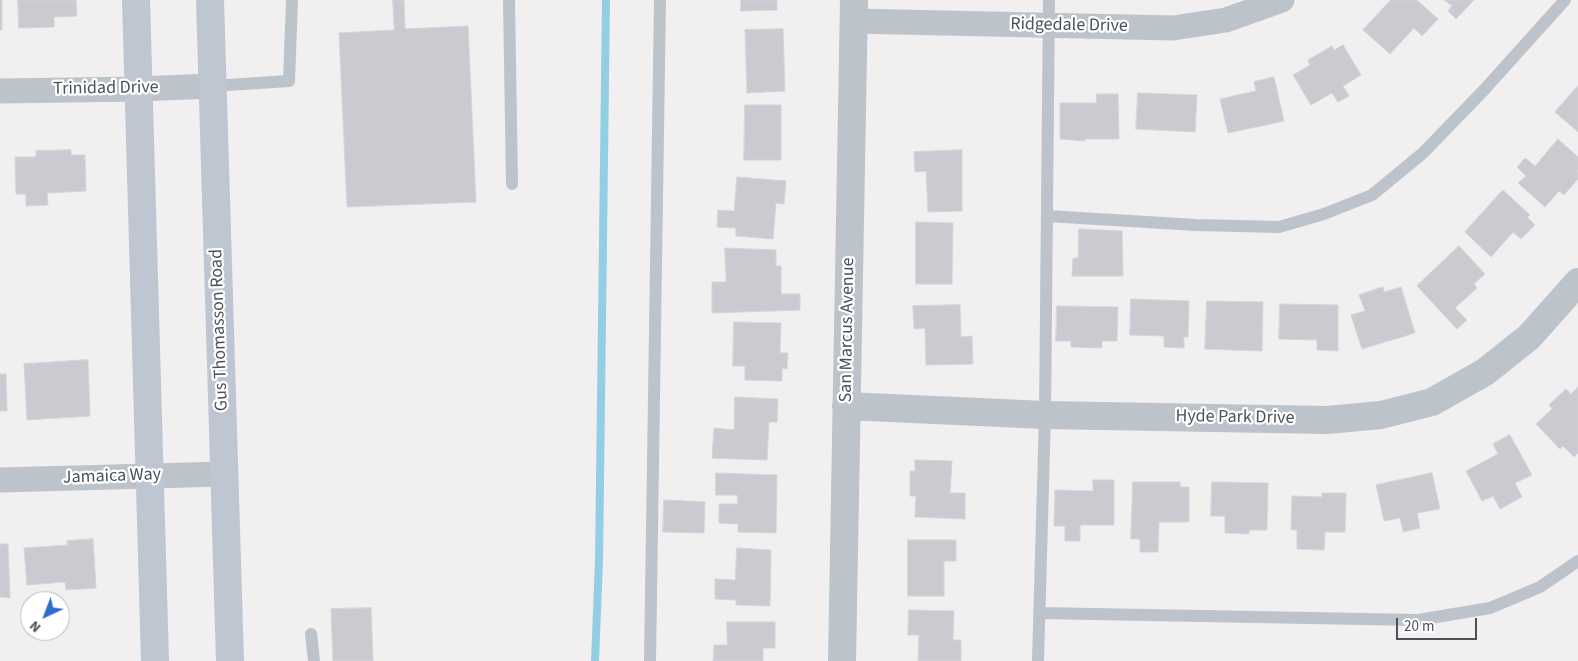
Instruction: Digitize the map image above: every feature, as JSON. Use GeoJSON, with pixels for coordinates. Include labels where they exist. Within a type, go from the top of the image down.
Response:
{"type":"FeatureCollection","features":[{"type":"Feature","properties":{"kind":"main road"},"geometry":{"type":"LineString","coordinates":[[136,0],[155,661]]}},
{"type":"Feature","properties":{"kind":"main road","name":"Gus Thomasson Road"},"geometry":{"type":"LineString","coordinates":[[210,0],[230,661]]}},
{"type":"Feature","properties":{"kind":"street","name":"Ridgedale Drive"},"geometry":{"type":"LineString","coordinates":[[854,10],[1048,25],[1173,28],[1226,20],[1282,0]]}},
{"type":"Feature","properties":{"kind":"street","name":"San Marcus Avenue"},"geometry":{"type":"LineString","coordinates":[[842,661],[854,10]]}},
{"type":"Feature","properties":{"kind":"street","name":"Trinidad Drive"},"geometry":{"type":"LineString","coordinates":[[0,91],[212,86]]}},
{"type":"Feature","properties":{"kind":"street","name":"Hyde Park Drive"},"geometry":{"type":"LineString","coordinates":[[846,406],[1045,415],[1327,420],[1381,415],[1432,402],[1485,372],[1528,337],[1578,282]]}},
{"type":"Feature","properties":{"kind":"street","name":"Jamaica Way"},"geometry":{"type":"LineString","coordinates":[[0,480],[225,474]]}},
{"type":"Feature","properties":{"kind":"lane"},"geometry":{"type":"LineString","coordinates":[[212,86],[289,81],[292,0]]}},
{"type":"Feature","properties":{"kind":"lane"},"geometry":{"type":"LineString","coordinates":[[509,0],[512,184]]}},
{"type":"Feature","properties":{"kind":"lane"},"geometry":{"type":"LineString","coordinates":[[650,661],[660,0]]}},
{"type":"Feature","properties":{"kind":"lane"},"geometry":{"type":"LineString","coordinates":[[1038,661],[1045,415],[1049,0]]}},
{"type":"Feature","properties":{"kind":"lane"},"geometry":{"type":"LineString","coordinates":[[1047,216],[1196,225],[1279,227],[1324,214],[1356,201],[1372,194],[1422,153],[1484,90],[1565,0]]}},
{"type":"Feature","properties":{"kind":"lane"},"geometry":{"type":"LineString","coordinates":[[1038,613],[1418,620],[1490,608],[1540,587],[1578,561]]}},
{"type":"Feature","properties":{"kind":"lane"},"geometry":{"type":"LineString","coordinates":[[311,634],[314,661]]}},
{"type":"Feature","properties":{"kind":"building"},"geometry":{"type":"Polygon","coordinates":[[[0,0],[2,0],[2,30],[0,30],[0,0]]]}},
{"type":"Feature","properties":{"kind":"building"},"geometry":{"type":"Polygon","coordinates":[[[18,0],[76,0],[77,16],[54,17],[54,27],[19,28],[18,0]]]}},
{"type":"Feature","properties":{"kind":"building"},"geometry":{"type":"Polygon","coordinates":[[[393,0],[404,0],[405,29],[468,26],[476,202],[347,207],[339,33],[394,30],[393,0]]]}},
{"type":"Feature","properties":{"kind":"building"},"geometry":{"type":"Polygon","coordinates":[[[741,0],[777,0],[777,10],[741,11],[741,0]]]}},
{"type":"Feature","properties":{"kind":"building"},"geometry":{"type":"Polygon","coordinates":[[[1391,0],[1417,0],[1438,19],[1422,36],[1414,28],[1390,54],[1363,30],[1391,0]]]}},
{"type":"Feature","properties":{"kind":"building"},"geometry":{"type":"Polygon","coordinates":[[[1444,0],[1474,0],[1456,19],[1448,11],[1452,6],[1444,0]]]}},
{"type":"Feature","properties":{"kind":"building"},"geometry":{"type":"Polygon","coordinates":[[[783,29],[785,91],[747,93],[745,30],[783,29]]]}},
{"type":"Feature","properties":{"kind":"building"},"geometry":{"type":"Polygon","coordinates":[[[1343,45],[1361,75],[1343,86],[1349,96],[1338,102],[1332,93],[1311,105],[1293,75],[1310,65],[1308,60],[1332,46],[1334,50],[1343,45]]]}},
{"type":"Feature","properties":{"kind":"building"},"geometry":{"type":"Polygon","coordinates":[[[1274,77],[1284,121],[1228,133],[1220,99],[1256,91],[1254,82],[1274,77]]]}},
{"type":"Feature","properties":{"kind":"building"},"geometry":{"type":"Polygon","coordinates":[[[1578,86],[1578,132],[1555,112],[1578,86]]]}},
{"type":"Feature","properties":{"kind":"building"},"geometry":{"type":"Polygon","coordinates":[[[1138,93],[1197,95],[1195,132],[1136,129],[1138,93]]]}},
{"type":"Feature","properties":{"kind":"building"},"geometry":{"type":"Polygon","coordinates":[[[1097,94],[1118,94],[1119,139],[1085,139],[1085,141],[1060,139],[1060,103],[1096,103],[1097,94]]]}},
{"type":"Feature","properties":{"kind":"building"},"geometry":{"type":"Polygon","coordinates":[[[745,105],[781,105],[781,160],[744,160],[745,105]]]}},
{"type":"Feature","properties":{"kind":"building"},"geometry":{"type":"Polygon","coordinates":[[[1558,139],[1578,157],[1578,179],[1564,195],[1559,191],[1545,207],[1518,183],[1526,176],[1517,167],[1525,158],[1535,166],[1558,139]]]}},
{"type":"Feature","properties":{"kind":"building"},"geometry":{"type":"Polygon","coordinates":[[[71,150],[71,155],[85,155],[86,191],[47,193],[48,205],[26,206],[26,194],[16,194],[15,157],[36,157],[36,151],[71,150]]]}},
{"type":"Feature","properties":{"kind":"building"},"geometry":{"type":"Polygon","coordinates":[[[962,150],[962,211],[928,212],[926,171],[915,172],[914,152],[962,150]]]}},
{"type":"Feature","properties":{"kind":"building"},"geometry":{"type":"Polygon","coordinates":[[[737,177],[786,181],[784,204],[776,203],[773,239],[736,236],[736,228],[717,227],[718,210],[734,211],[737,177]]]}},
{"type":"Feature","properties":{"kind":"building"},"geometry":{"type":"Polygon","coordinates":[[[1503,190],[1530,215],[1527,217],[1535,225],[1521,239],[1513,232],[1491,257],[1465,232],[1503,190]]]}},
{"type":"Feature","properties":{"kind":"building"},"geometry":{"type":"Polygon","coordinates":[[[916,222],[953,223],[952,284],[916,284],[916,222]]]}},
{"type":"Feature","properties":{"kind":"building"},"geometry":{"type":"Polygon","coordinates":[[[1079,229],[1122,231],[1123,276],[1072,276],[1073,258],[1078,258],[1079,229]]]}},
{"type":"Feature","properties":{"kind":"building"},"geometry":{"type":"Polygon","coordinates":[[[1459,246],[1485,274],[1474,284],[1477,288],[1455,308],[1467,320],[1457,329],[1417,286],[1459,246]]]}},
{"type":"Feature","properties":{"kind":"building"},"geometry":{"type":"Polygon","coordinates":[[[725,248],[776,250],[776,266],[781,266],[781,294],[800,294],[800,310],[712,313],[712,282],[726,282],[725,248]]]}},
{"type":"Feature","properties":{"kind":"building"},"geometry":{"type":"Polygon","coordinates":[[[1383,287],[1384,292],[1401,287],[1415,333],[1362,349],[1351,315],[1365,311],[1359,295],[1383,287]]]}},
{"type":"Feature","properties":{"kind":"building"},"geometry":{"type":"Polygon","coordinates":[[[1131,299],[1189,301],[1188,337],[1184,337],[1184,348],[1164,347],[1164,336],[1130,335],[1131,299]]]}},
{"type":"Feature","properties":{"kind":"building"},"geometry":{"type":"Polygon","coordinates":[[[1207,301],[1263,302],[1262,351],[1205,349],[1207,301]]]}},
{"type":"Feature","properties":{"kind":"building"},"geometry":{"type":"Polygon","coordinates":[[[1280,304],[1338,305],[1338,351],[1317,350],[1317,340],[1279,339],[1280,304]]]}},
{"type":"Feature","properties":{"kind":"building"},"geometry":{"type":"Polygon","coordinates":[[[960,305],[961,337],[972,336],[973,364],[926,365],[925,328],[914,329],[913,306],[960,305]]]}},
{"type":"Feature","properties":{"kind":"building"},"geometry":{"type":"Polygon","coordinates":[[[1057,306],[1118,307],[1117,341],[1102,341],[1102,348],[1071,347],[1071,341],[1056,341],[1057,306]]]}},
{"type":"Feature","properties":{"kind":"building"},"geometry":{"type":"Polygon","coordinates":[[[734,322],[781,323],[780,353],[788,353],[787,369],[782,368],[782,381],[745,380],[745,366],[733,366],[734,322]]]}},
{"type":"Feature","properties":{"kind":"building"},"geometry":{"type":"Polygon","coordinates":[[[88,360],[90,416],[27,420],[24,364],[88,360]]]}},
{"type":"Feature","properties":{"kind":"building"},"geometry":{"type":"Polygon","coordinates":[[[0,374],[6,374],[7,411],[0,411],[0,374]]]}},
{"type":"Feature","properties":{"kind":"building"},"geometry":{"type":"Polygon","coordinates":[[[1578,387],[1578,453],[1574,457],[1563,446],[1560,449],[1536,424],[1552,409],[1549,405],[1566,389],[1571,394],[1578,387]]]}},
{"type":"Feature","properties":{"kind":"building"},"geometry":{"type":"Polygon","coordinates":[[[735,397],[778,399],[777,422],[769,422],[767,460],[712,458],[714,428],[734,430],[735,397]]]}},
{"type":"Feature","properties":{"kind":"building"},"geometry":{"type":"Polygon","coordinates":[[[1510,435],[1532,475],[1515,483],[1522,497],[1500,509],[1493,496],[1482,501],[1466,471],[1498,454],[1493,444],[1510,435]]]}},
{"type":"Feature","properties":{"kind":"building"},"geometry":{"type":"Polygon","coordinates":[[[915,460],[952,461],[950,493],[965,493],[965,519],[915,517],[916,496],[910,496],[910,471],[915,471],[915,460]]]}},
{"type":"Feature","properties":{"kind":"building"},"geometry":{"type":"Polygon","coordinates":[[[716,473],[777,475],[776,533],[738,532],[738,524],[719,523],[719,504],[738,504],[737,495],[716,495],[716,473]]]}},
{"type":"Feature","properties":{"kind":"building"},"geometry":{"type":"Polygon","coordinates":[[[1432,473],[1440,509],[1417,513],[1420,528],[1403,532],[1400,518],[1384,521],[1376,485],[1432,473]]]}},
{"type":"Feature","properties":{"kind":"building"},"geometry":{"type":"Polygon","coordinates":[[[1093,480],[1114,480],[1114,525],[1080,525],[1080,541],[1065,541],[1065,526],[1054,526],[1055,490],[1093,491],[1093,480]]]}},
{"type":"Feature","properties":{"kind":"building"},"geometry":{"type":"Polygon","coordinates":[[[1133,482],[1180,482],[1180,487],[1189,487],[1189,522],[1159,522],[1158,552],[1140,552],[1140,539],[1131,539],[1133,482]]]}},
{"type":"Feature","properties":{"kind":"building"},"geometry":{"type":"Polygon","coordinates":[[[1212,482],[1268,483],[1267,530],[1249,530],[1249,534],[1225,533],[1225,516],[1211,516],[1212,482]]]}},
{"type":"Feature","properties":{"kind":"building"},"geometry":{"type":"Polygon","coordinates":[[[1322,493],[1346,493],[1345,532],[1325,532],[1324,550],[1297,549],[1297,530],[1291,530],[1292,496],[1322,497],[1322,493]]]}},
{"type":"Feature","properties":{"kind":"building"},"geometry":{"type":"Polygon","coordinates":[[[664,500],[705,502],[704,533],[663,532],[664,500]]]}},
{"type":"Feature","properties":{"kind":"building"},"geometry":{"type":"Polygon","coordinates":[[[93,539],[96,588],[66,590],[65,582],[27,585],[24,548],[68,545],[67,541],[93,539]]]}},
{"type":"Feature","properties":{"kind":"building"},"geometry":{"type":"Polygon","coordinates":[[[908,540],[956,540],[956,561],[944,561],[944,596],[908,596],[908,540]]]}},
{"type":"Feature","properties":{"kind":"building"},"geometry":{"type":"Polygon","coordinates":[[[0,544],[8,544],[10,598],[0,597],[0,544]]]}},
{"type":"Feature","properties":{"kind":"building"},"geometry":{"type":"Polygon","coordinates":[[[737,548],[771,550],[770,606],[736,605],[736,600],[715,599],[715,579],[735,580],[737,548]]]}},
{"type":"Feature","properties":{"kind":"building"},"geometry":{"type":"Polygon","coordinates":[[[371,608],[373,661],[333,661],[331,609],[371,608]]]}},
{"type":"Feature","properties":{"kind":"building"},"geometry":{"type":"Polygon","coordinates":[[[909,610],[954,611],[953,640],[961,640],[961,661],[918,661],[919,635],[908,635],[909,610]]]}},
{"type":"Feature","properties":{"kind":"building"},"geometry":{"type":"Polygon","coordinates":[[[727,622],[775,622],[775,648],[763,648],[763,661],[713,661],[714,645],[727,645],[727,622]]]}},
{"type":"Feature","properties":{"kind":"waterway"},"geometry":{"type":"LineString","coordinates":[[595,661],[599,561],[606,0]]}}]}
